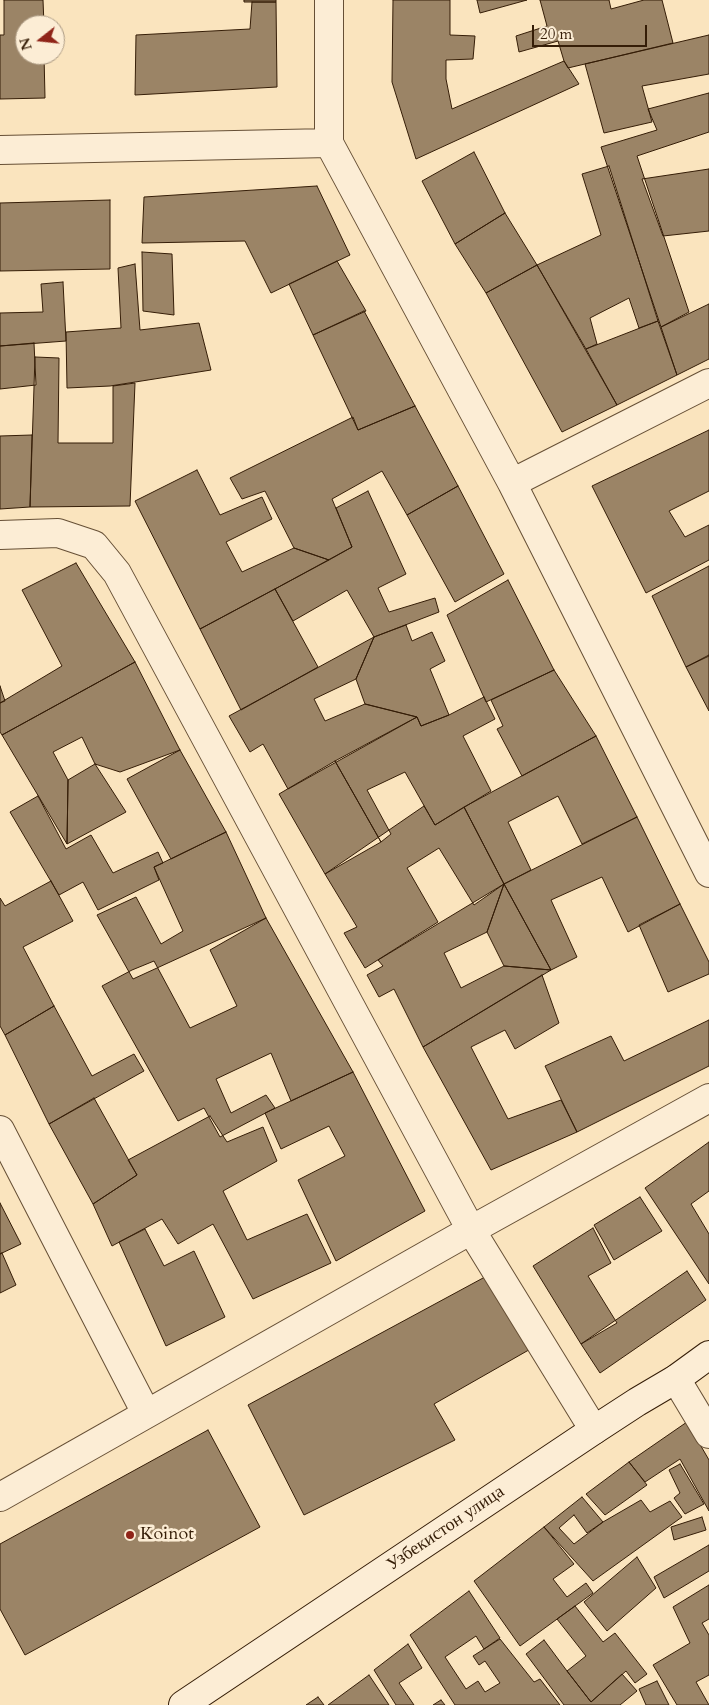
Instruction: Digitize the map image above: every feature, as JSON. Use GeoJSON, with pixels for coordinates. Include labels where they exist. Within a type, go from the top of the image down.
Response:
{"type":"FeatureCollection","features":[{"type":"Feature","properties":{"kind":"street"},"geometry":{"type":"LineString","coordinates":[[329,0],[329,143],[512,483],[709,873]]}},
{"type":"Feature","properties":{"kind":"street"},"geometry":{"type":"LineString","coordinates":[[0,150],[329,143]]}},
{"type":"Feature","properties":{"kind":"street"},"geometry":{"type":"LineString","coordinates":[[512,483],[709,382]]}},
{"type":"Feature","properties":{"kind":"street"},"geometry":{"type":"LineString","coordinates":[[0,534],[58,532],[94,545],[117,573],[471,1230],[594,1430]]}},
{"type":"Feature","properties":{"kind":"street"},"geometry":{"type":"LineString","coordinates":[[0,1497],[471,1230],[709,1098]]}},
{"type":"Feature","properties":{"kind":"street"},"geometry":{"type":"LineString","coordinates":[[0,1130],[146,1413]]}},
{"type":"Feature","properties":{"kind":"street","name":"Узбекистон улица"},"geometry":{"type":"LineString","coordinates":[[183,1705],[594,1430],[676,1379],[709,1355]]}},
{"type":"Feature","properties":{"kind":"street"},"geometry":{"type":"LineString","coordinates":[[676,1379],[709,1434]]}},
{"type":"Feature","properties":{"kind":"building"},"geometry":{"type":"Polygon","coordinates":[[[4,0],[43,0],[44,15],[15,15],[15,65],[44,65],[45,98],[0,99],[0,35],[4,35],[4,0]]]}},
{"type":"Feature","properties":{"kind":"building"},"geometry":{"type":"Polygon","coordinates":[[[244,0],[276,0],[276,2],[244,2],[244,0]]]}},
{"type":"Feature","properties":{"kind":"building"},"geometry":{"type":"Polygon","coordinates":[[[393,0],[450,0],[450,35],[475,36],[473,59],[446,60],[446,79],[452,109],[564,61],[579,84],[416,159],[392,82],[393,0]]]}},
{"type":"Feature","properties":{"kind":"building"},"geometry":{"type":"Polygon","coordinates":[[[477,0],[527,0],[480,13],[477,0]]]}},
{"type":"Feature","properties":{"kind":"building"},"geometry":{"type":"Polygon","coordinates":[[[540,0],[609,0],[611,9],[644,0],[662,0],[673,43],[568,68],[558,41],[519,52],[516,36],[547,26],[540,0]]]}},
{"type":"Feature","properties":{"kind":"building"},"geometry":{"type":"Polygon","coordinates":[[[252,2],[276,2],[277,87],[135,95],[136,35],[250,29],[252,2]]]}},
{"type":"Feature","properties":{"kind":"building"},"geometry":{"type":"Polygon","coordinates":[[[709,35],[709,74],[642,86],[652,122],[604,133],[585,64],[709,35]]]}},
{"type":"Feature","properties":{"kind":"building"},"geometry":{"type":"Polygon","coordinates":[[[709,93],[709,132],[637,156],[689,312],[661,327],[601,147],[657,130],[648,109],[709,93]]]}},
{"type":"Feature","properties":{"kind":"building"},"geometry":{"type":"Polygon","coordinates":[[[474,152],[505,213],[455,244],[422,181],[474,152]]]}},
{"type":"Feature","properties":{"kind":"building"},"geometry":{"type":"Polygon","coordinates":[[[609,166],[658,321],[639,328],[629,298],[590,318],[597,344],[586,349],[537,265],[601,235],[582,174],[609,166]]]}},
{"type":"Feature","properties":{"kind":"building"},"geometry":{"type":"Polygon","coordinates":[[[709,169],[709,231],[663,236],[642,179],[709,169]]]}},
{"type":"Feature","properties":{"kind":"building"},"geometry":{"type":"Polygon","coordinates":[[[317,186],[350,255],[271,293],[245,241],[142,243],[144,197],[317,186]]]}},
{"type":"Feature","properties":{"kind":"building"},"geometry":{"type":"Polygon","coordinates":[[[110,200],[110,269],[0,271],[0,203],[110,200]]]}},
{"type":"Feature","properties":{"kind":"building"},"geometry":{"type":"Polygon","coordinates":[[[505,213],[537,265],[486,293],[455,244],[505,213]]]}},
{"type":"Feature","properties":{"kind":"building"},"geometry":{"type":"Polygon","coordinates":[[[142,252],[172,254],[174,315],[143,311],[142,252]]]}},
{"type":"Feature","properties":{"kind":"building"},"geometry":{"type":"Polygon","coordinates":[[[337,261],[366,311],[313,335],[289,284],[337,261]]]}},
{"type":"Feature","properties":{"kind":"building"},"geometry":{"type":"Polygon","coordinates":[[[135,264],[140,330],[199,323],[211,370],[110,386],[67,388],[66,332],[121,328],[118,268],[135,264]]]}},
{"type":"Feature","properties":{"kind":"building"},"geometry":{"type":"Polygon","coordinates":[[[537,265],[617,405],[562,432],[486,293],[537,265]]]}},
{"type":"Feature","properties":{"kind":"building"},"geometry":{"type":"Polygon","coordinates":[[[63,282],[66,341],[0,346],[0,313],[43,312],[41,284],[63,282]]]}},
{"type":"Feature","properties":{"kind":"building"},"geometry":{"type":"Polygon","coordinates":[[[709,304],[709,359],[677,375],[661,327],[709,304]]]}},
{"type":"Feature","properties":{"kind":"building"},"geometry":{"type":"Polygon","coordinates":[[[364,311],[415,406],[358,430],[313,335],[364,311]]]}},
{"type":"Feature","properties":{"kind":"building"},"geometry":{"type":"Polygon","coordinates":[[[658,321],[677,375],[617,405],[586,349],[658,321]]]}},
{"type":"Feature","properties":{"kind":"building"},"geometry":{"type":"Polygon","coordinates":[[[34,343],[36,385],[0,389],[0,346],[34,343]]]}},
{"type":"Feature","properties":{"kind":"building"},"geometry":{"type":"Polygon","coordinates":[[[35,357],[59,358],[58,443],[113,443],[113,386],[135,383],[130,506],[30,507],[35,357]]]}},
{"type":"Feature","properties":{"kind":"building"},"geometry":{"type":"Polygon","coordinates":[[[415,406],[458,486],[407,515],[382,471],[332,499],[352,547],[329,560],[294,548],[265,491],[242,499],[230,478],[353,417],[358,430],[415,406]]]}},
{"type":"Feature","properties":{"kind":"building"},"geometry":{"type":"Polygon","coordinates":[[[709,430],[709,491],[669,511],[685,537],[709,525],[709,560],[646,593],[592,486],[709,430]]]}},
{"type":"Feature","properties":{"kind":"building"},"geometry":{"type":"Polygon","coordinates":[[[32,435],[30,507],[0,509],[0,436],[32,435]]]}},
{"type":"Feature","properties":{"kind":"building"},"geometry":{"type":"Polygon","coordinates":[[[197,470],[220,515],[262,497],[272,519],[226,542],[242,572],[294,548],[329,560],[200,629],[135,501],[197,470]]]}},
{"type":"Feature","properties":{"kind":"building"},"geometry":{"type":"Polygon","coordinates":[[[458,486],[504,574],[455,602],[407,515],[458,486]]]}},
{"type":"Feature","properties":{"kind":"building"},"geometry":{"type":"Polygon","coordinates":[[[368,491],[406,574],[378,588],[389,612],[435,598],[439,612],[374,637],[347,590],[293,621],[275,589],[352,547],[336,508],[368,491]]]}},
{"type":"Feature","properties":{"kind":"building"},"geometry":{"type":"Polygon","coordinates":[[[76,563],[135,662],[2,735],[0,732],[0,703],[62,666],[22,590],[76,563]]]}},
{"type":"Feature","properties":{"kind":"building"},"geometry":{"type":"Polygon","coordinates":[[[709,566],[709,656],[686,667],[652,596],[709,566]]]}},
{"type":"Feature","properties":{"kind":"building"},"geometry":{"type":"Polygon","coordinates":[[[508,580],[554,670],[486,702],[447,615],[508,580]]]}},
{"type":"Feature","properties":{"kind":"building"},"geometry":{"type":"Polygon","coordinates":[[[275,589],[318,667],[241,710],[200,629],[275,589]]]}},
{"type":"Feature","properties":{"kind":"building"},"geometry":{"type":"Polygon","coordinates":[[[406,625],[412,641],[432,632],[445,661],[430,669],[449,715],[421,726],[417,717],[365,704],[356,679],[374,637],[406,625]]]}},
{"type":"Feature","properties":{"kind":"building"},"geometry":{"type":"Polygon","coordinates":[[[374,637],[356,679],[314,699],[325,721],[365,704],[417,717],[288,789],[263,744],[250,752],[229,716],[374,637]]]}},
{"type":"Feature","properties":{"kind":"building"},"geometry":{"type":"Polygon","coordinates":[[[709,655],[709,711],[686,667],[709,655]]]}},
{"type":"Feature","properties":{"kind":"building"},"geometry":{"type":"Polygon","coordinates":[[[135,662],[180,750],[120,772],[95,764],[82,737],[53,752],[68,780],[67,844],[2,735],[135,662]]]}},
{"type":"Feature","properties":{"kind":"building"},"geometry":{"type":"Polygon","coordinates":[[[554,670],[596,736],[522,776],[497,729],[503,726],[491,700],[554,670]]]}},
{"type":"Feature","properties":{"kind":"building"},"geometry":{"type":"Polygon","coordinates":[[[0,686],[5,701],[0,703],[0,686]]]}},
{"type":"Feature","properties":{"kind":"building"},"geometry":{"type":"Polygon","coordinates":[[[484,697],[495,719],[463,736],[491,791],[435,825],[405,772],[367,790],[391,834],[381,842],[335,761],[417,717],[421,726],[449,715],[484,697]]]}},
{"type":"Feature","properties":{"kind":"building"},"geometry":{"type":"Polygon","coordinates":[[[596,736],[637,817],[582,844],[558,796],[508,822],[531,870],[504,884],[464,807],[596,736]]]}},
{"type":"Feature","properties":{"kind":"building"},"geometry":{"type":"Polygon","coordinates":[[[180,750],[226,832],[171,859],[127,779],[180,750]]]}},
{"type":"Feature","properties":{"kind":"building"},"geometry":{"type":"Polygon","coordinates":[[[335,761],[381,842],[325,874],[279,794],[335,761]]]}},
{"type":"Feature","properties":{"kind":"building"},"geometry":{"type":"Polygon","coordinates":[[[95,764],[126,812],[67,844],[68,780],[95,764]]]}},
{"type":"Feature","properties":{"kind":"building"},"geometry":{"type":"Polygon","coordinates":[[[38,796],[66,849],[91,835],[113,873],[158,852],[163,863],[154,867],[159,880],[98,910],[83,882],[59,895],[10,812],[38,796]]]}},
{"type":"Feature","properties":{"kind":"building"},"geometry":{"type":"Polygon","coordinates":[[[424,806],[435,825],[464,807],[504,884],[474,905],[439,848],[407,868],[438,922],[365,968],[344,933],[357,927],[325,874],[424,806]]]}},
{"type":"Feature","properties":{"kind":"building"},"geometry":{"type":"Polygon","coordinates":[[[637,817],[680,904],[628,932],[602,877],[551,900],[577,957],[551,970],[504,884],[637,817]]]}},
{"type":"Feature","properties":{"kind":"building"},"geometry":{"type":"Polygon","coordinates":[[[226,832],[266,918],[133,979],[97,915],[136,897],[161,944],[183,931],[154,867],[226,832]]]}},
{"type":"Feature","properties":{"kind":"building"},"geometry":{"type":"Polygon","coordinates":[[[51,881],[73,921],[23,947],[54,1006],[5,1035],[0,1026],[0,898],[5,906],[51,881]]]}},
{"type":"Feature","properties":{"kind":"building"},"geometry":{"type":"Polygon","coordinates":[[[504,884],[551,970],[504,966],[487,932],[504,884]]]}},
{"type":"Feature","properties":{"kind":"building"},"geometry":{"type":"Polygon","coordinates":[[[504,884],[487,932],[444,953],[461,988],[504,966],[551,970],[423,1047],[394,989],[379,997],[367,975],[383,966],[378,960],[504,884]]]}},
{"type":"Feature","properties":{"kind":"building"},"geometry":{"type":"Polygon","coordinates":[[[680,904],[709,962],[709,974],[668,992],[639,925],[680,904]]]}},
{"type":"Feature","properties":{"kind":"building"},"geometry":{"type":"Polygon","coordinates":[[[266,918],[353,1072],[291,1101],[271,1053],[216,1079],[231,1113],[266,1095],[275,1108],[220,1137],[204,1108],[178,1121],[102,986],[154,961],[190,1028],[237,1006],[210,950],[266,918]]]}},
{"type":"Feature","properties":{"kind":"building"},"geometry":{"type":"Polygon","coordinates":[[[542,975],[559,1023],[515,1049],[505,1030],[471,1047],[508,1119],[561,1100],[577,1132],[491,1170],[423,1047],[542,975]]]}},
{"type":"Feature","properties":{"kind":"building"},"geometry":{"type":"Polygon","coordinates":[[[54,1006],[92,1076],[134,1054],[144,1071],[49,1124],[5,1035],[54,1006]]]}},
{"type":"Feature","properties":{"kind":"building"},"geometry":{"type":"Polygon","coordinates":[[[709,1020],[709,1066],[577,1132],[545,1066],[611,1036],[624,1061],[709,1020]]]}},
{"type":"Feature","properties":{"kind":"building"},"geometry":{"type":"Polygon","coordinates":[[[353,1072],[425,1211],[336,1261],[298,1180],[345,1156],[329,1126],[281,1149],[265,1113],[353,1072]]]}},
{"type":"Feature","properties":{"kind":"building"},"geometry":{"type":"Polygon","coordinates":[[[94,1098],[137,1175],[93,1204],[49,1124],[94,1098]]]}},
{"type":"Feature","properties":{"kind":"building"},"geometry":{"type":"Polygon","coordinates":[[[210,1116],[227,1142],[263,1127],[277,1161],[223,1191],[247,1240],[307,1214],[331,1263],[253,1299],[213,1224],[178,1244],[162,1219],[112,1246],[93,1204],[137,1175],[128,1160],[210,1116]]]}},
{"type":"Feature","properties":{"kind":"building"},"geometry":{"type":"Polygon","coordinates":[[[709,1142],[709,1191],[691,1204],[709,1234],[709,1284],[645,1188],[709,1142]]]}},
{"type":"Feature","properties":{"kind":"building"},"geometry":{"type":"Polygon","coordinates":[[[640,1197],[662,1231],[614,1260],[594,1225],[640,1197]]]}},
{"type":"Feature","properties":{"kind":"building"},"geometry":{"type":"Polygon","coordinates":[[[0,1203],[21,1244],[0,1254],[0,1203]]]}},
{"type":"Feature","properties":{"kind":"building"},"geometry":{"type":"Polygon","coordinates":[[[593,1228],[611,1263],[588,1276],[617,1323],[581,1344],[533,1266],[593,1228]]]}},
{"type":"Feature","properties":{"kind":"building"},"geometry":{"type":"Polygon","coordinates":[[[145,1229],[164,1266],[194,1251],[225,1317],[166,1346],[119,1242],[145,1229]]]}},
{"type":"Feature","properties":{"kind":"building"},"geometry":{"type":"Polygon","coordinates":[[[2,1253],[16,1285],[0,1293],[0,1254],[2,1253]]]}},
{"type":"Feature","properties":{"kind":"building"},"geometry":{"type":"Polygon","coordinates":[[[496,1271],[541,1343],[434,1404],[455,1440],[304,1515],[248,1405],[496,1271]]]}},
{"type":"Feature","properties":{"kind":"building"},"geometry":{"type":"Polygon","coordinates":[[[687,1271],[706,1300],[600,1373],[581,1344],[687,1271]]]}},
{"type":"Feature","properties":{"kind":"building"},"geometry":{"type":"Polygon","coordinates":[[[687,1422],[709,1460],[709,1511],[680,1459],[645,1482],[629,1462],[687,1422]]]}},
{"type":"Feature","properties":{"kind":"building","name":"Koinot"},"geometry":{"type":"Polygon","coordinates":[[[208,1430],[260,1527],[25,1655],[0,1609],[0,1544],[208,1430]]]}},
{"type":"Feature","properties":{"kind":"building"},"geometry":{"type":"Polygon","coordinates":[[[629,1462],[647,1485],[605,1515],[586,1494],[629,1462]]]}},
{"type":"Feature","properties":{"kind":"building"},"geometry":{"type":"Polygon","coordinates":[[[680,1464],[704,1504],[685,1514],[674,1498],[680,1493],[669,1470],[680,1464]]]}},
{"type":"Feature","properties":{"kind":"building"},"geometry":{"type":"Polygon","coordinates":[[[582,1497],[603,1522],[641,1500],[650,1512],[670,1501],[682,1517],[593,1581],[544,1527],[582,1497]],[[574,1515],[559,1528],[574,1544],[603,1522],[587,1533],[574,1515]]]}},
{"type":"Feature","properties":{"kind":"building"},"geometry":{"type":"Polygon","coordinates":[[[702,1517],[706,1530],[674,1540],[671,1527],[702,1517]]]}},
{"type":"Feature","properties":{"kind":"building"},"geometry":{"type":"Polygon","coordinates":[[[544,1527],[574,1564],[553,1579],[567,1597],[586,1583],[593,1593],[520,1646],[474,1581],[544,1527]]]}},
{"type":"Feature","properties":{"kind":"building"},"geometry":{"type":"Polygon","coordinates":[[[709,1545],[709,1571],[664,1598],[654,1577],[709,1545]]]}},
{"type":"Feature","properties":{"kind":"building"},"geometry":{"type":"Polygon","coordinates":[[[637,1557],[656,1588],[607,1631],[584,1602],[637,1557]]]}},
{"type":"Feature","properties":{"kind":"building"},"geometry":{"type":"Polygon","coordinates":[[[709,1585],[709,1619],[702,1623],[709,1635],[709,1675],[696,1682],[709,1705],[677,1705],[653,1665],[690,1643],[673,1607],[709,1585]]]}},
{"type":"Feature","properties":{"kind":"building"},"geometry":{"type":"Polygon","coordinates":[[[469,1591],[500,1638],[484,1649],[476,1636],[445,1657],[466,1689],[478,1681],[485,1692],[500,1683],[485,1661],[479,1665],[473,1656],[500,1639],[534,1682],[540,1679],[560,1705],[455,1705],[410,1635],[469,1591]]]}},
{"type":"Feature","properties":{"kind":"building"},"geometry":{"type":"Polygon","coordinates":[[[575,1606],[603,1642],[615,1633],[647,1674],[635,1683],[626,1671],[591,1702],[567,1671],[586,1656],[557,1619],[575,1606]]]}},
{"type":"Feature","properties":{"kind":"building"},"geometry":{"type":"Polygon","coordinates":[[[544,1640],[591,1702],[622,1674],[637,1691],[620,1705],[564,1705],[526,1654],[544,1640]]]}},
{"type":"Feature","properties":{"kind":"building"},"geometry":{"type":"Polygon","coordinates":[[[408,1644],[422,1668],[399,1683],[414,1705],[396,1705],[374,1670],[408,1644]]]}},
{"type":"Feature","properties":{"kind":"building"},"geometry":{"type":"Polygon","coordinates":[[[369,1675],[389,1705],[328,1705],[369,1675]]]}},
{"type":"Feature","properties":{"kind":"building"},"geometry":{"type":"Polygon","coordinates":[[[657,1681],[669,1705],[646,1705],[639,1689],[657,1681]]]}},
{"type":"Feature","properties":{"kind":"building"},"geometry":{"type":"Polygon","coordinates":[[[318,1697],[324,1705],[306,1705],[318,1697]]]}},
{"type":"Feature","properties":{"kind":"building"},"geometry":{"type":"Polygon","coordinates":[[[441,1700],[445,1705],[433,1705],[441,1700]]]}},
{"type":"Feature","properties":{"kind":"place","name":"Koinot"},"geometry":{"type":"Point","coordinates":[130,1535]}}]}
